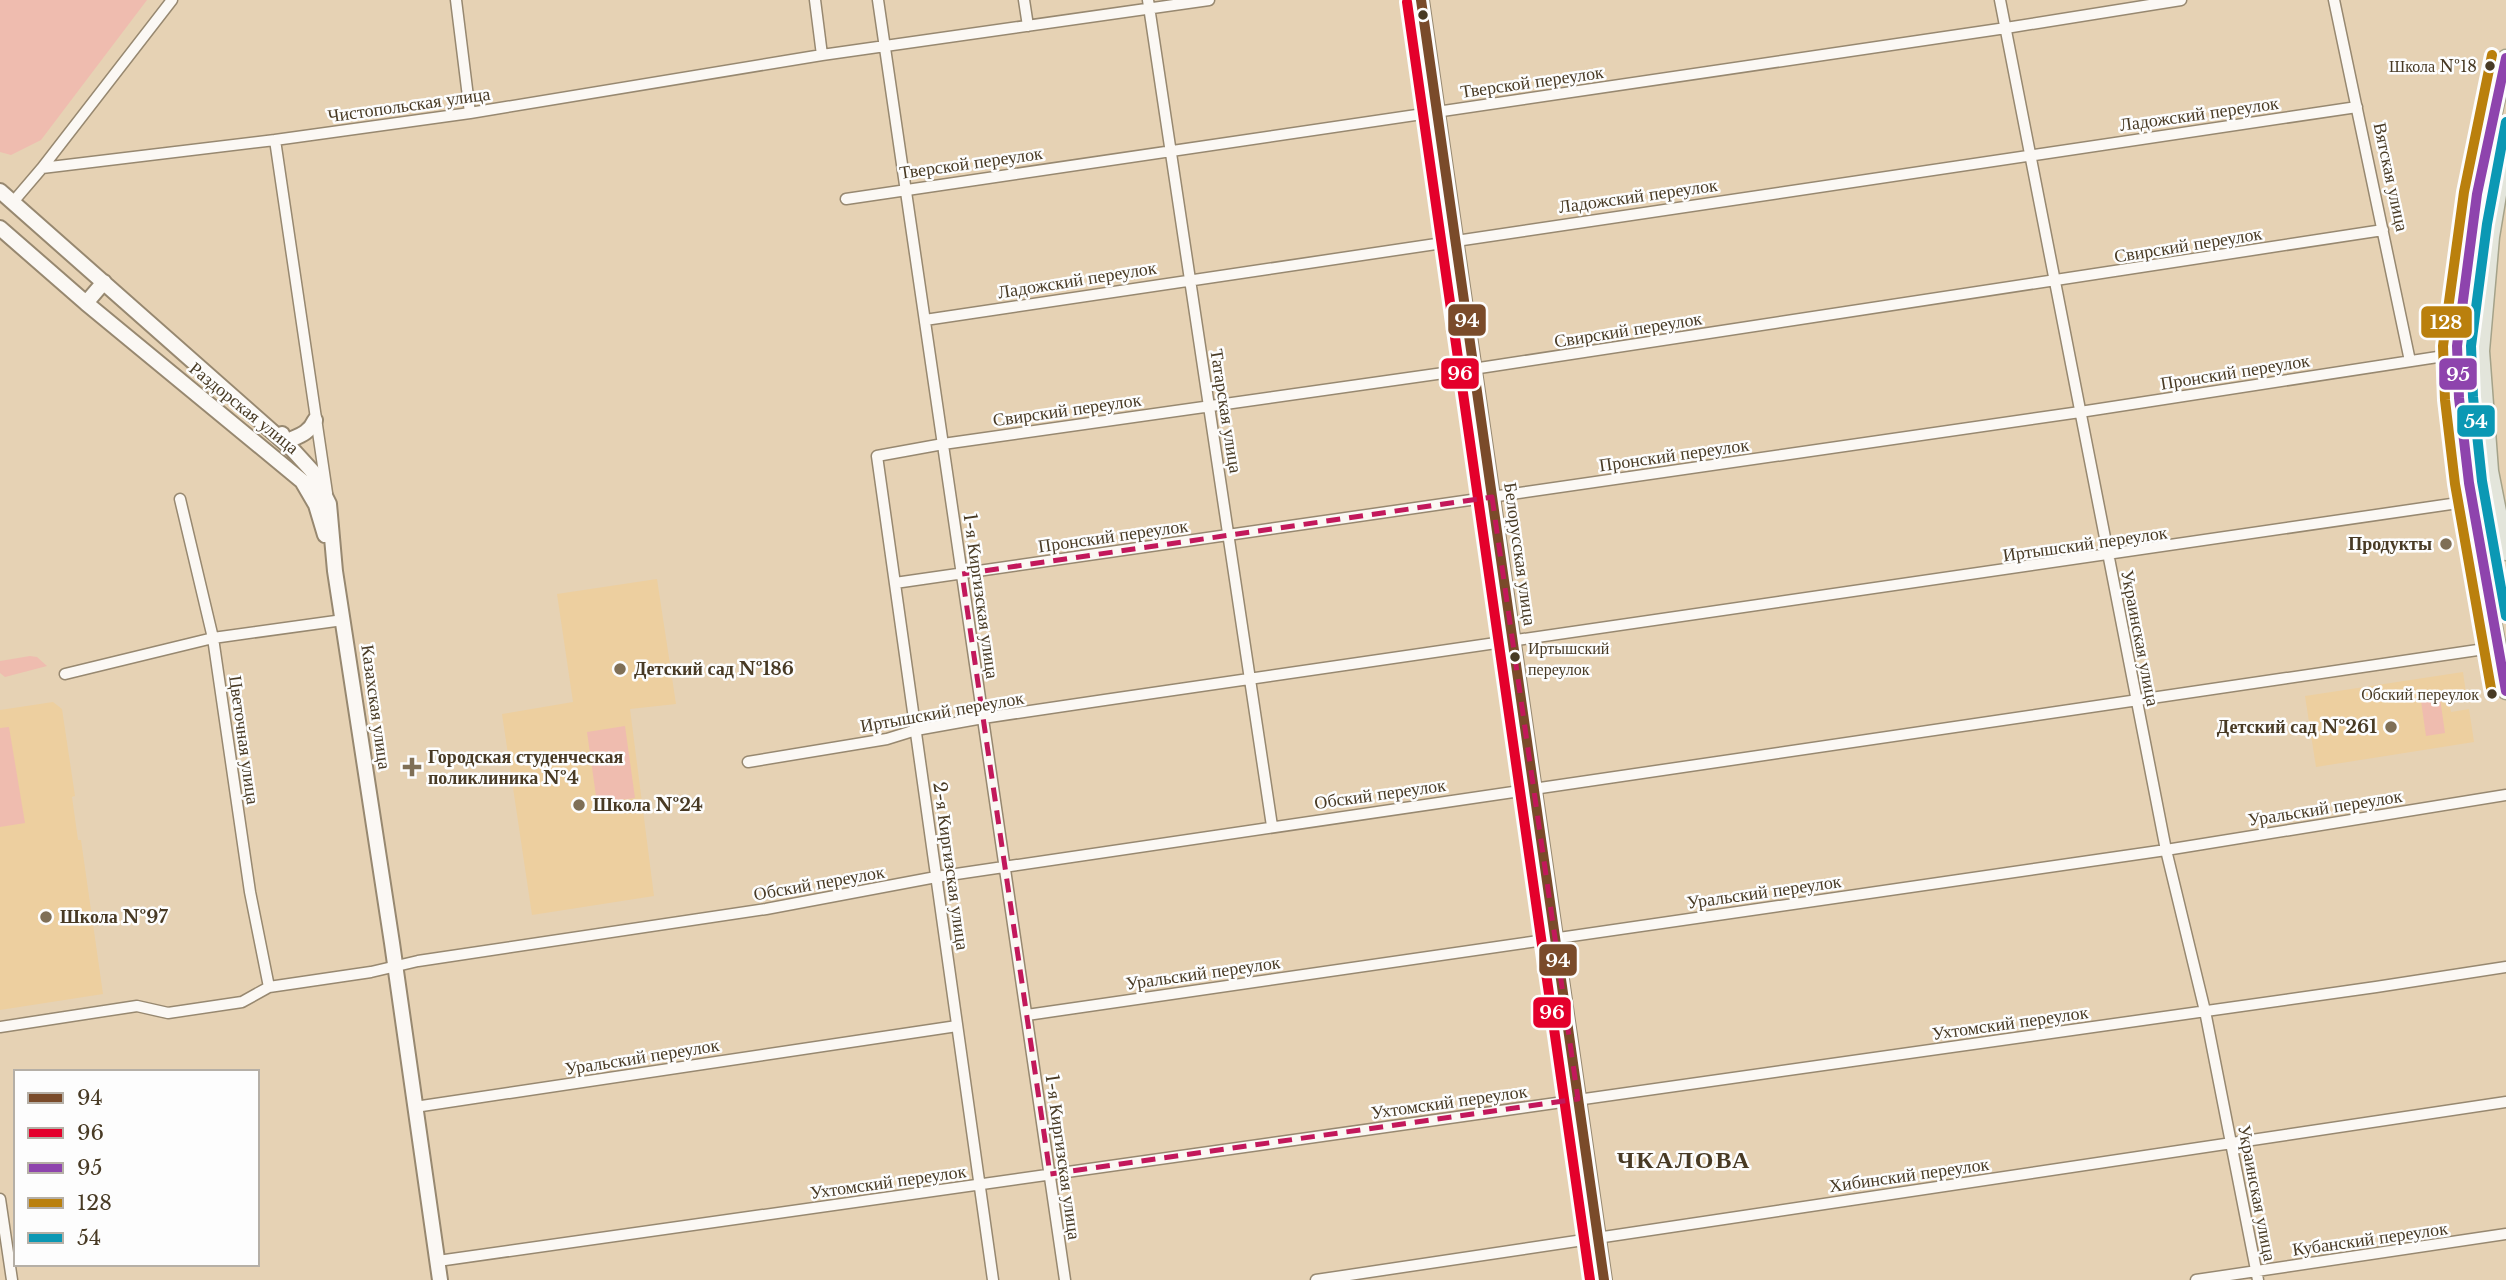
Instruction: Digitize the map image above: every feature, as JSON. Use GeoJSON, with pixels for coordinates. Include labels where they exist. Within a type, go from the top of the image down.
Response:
{"type":"FeatureCollection","features":[{"type":"Feature","properties":{"kind":"main road","name":"Белорусская улица"},"geometry":{"type":"LineString","coordinates":[[1422,0],[1604,1280]]}},
{"type":"Feature","properties":{"kind":"main road"},"geometry":{"type":"LineString","coordinates":[[2506,58],[2470,234],[2457,354],[2463,435],[2472,501],[2506,691]]}},
{"type":"Feature","properties":{"kind":"main road"},"geometry":{"type":"LineString","coordinates":[[2506,146],[2491,237],[2481,351],[2490,471],[2506,552]]}},
{"type":"Feature","properties":{"kind":"main road","name":"Раздорская улица"},"geometry":{"type":"LineString","coordinates":[[0,191],[279,437],[313,472],[329,504]]}},
{"type":"Feature","properties":{"kind":"main road","name":"Раздорская улица"},"geometry":{"type":"LineString","coordinates":[[0,228],[86,303],[302,481],[316,505],[335,571]]}},
{"type":"Feature","properties":{"kind":"main road"},"geometry":{"type":"LineString","coordinates":[[86,303],[104,282]]}},
{"type":"Feature","properties":{"kind":"main road"},"geometry":{"type":"LineString","coordinates":[[2457,354],[2481,351]]}},
{"type":"Feature","properties":{"kind":"main road"},"geometry":{"type":"LineString","coordinates":[[279,437],[308,431],[316,420]]}},
{"type":"Feature","properties":{"kind":"main road","name":"Казахская улица"},"geometry":{"type":"LineString","coordinates":[[329,504],[335,571],[396,967],[440,1280]]}},
{"type":"Feature","properties":{"kind":"street"},"geometry":{"type":"LineString","coordinates":[[13,202],[172,0]]}},
{"type":"Feature","properties":{"kind":"street"},"geometry":{"type":"LineString","coordinates":[[456,0],[470,113]]}},
{"type":"Feature","properties":{"kind":"street"},"geometry":{"type":"LineString","coordinates":[[815,0],[822,55]]}},
{"type":"Feature","properties":{"kind":"street","name":"1-я Киргизская улица"},"geometry":{"type":"LineString","coordinates":[[878,0],[1065,1280]]}},
{"type":"Feature","properties":{"kind":"street"},"geometry":{"type":"LineString","coordinates":[[1024,0],[1028,26]]}},
{"type":"Feature","properties":{"kind":"street","name":"Чистопольская улица"},"geometry":{"type":"LineString","coordinates":[[42,168],[275,141],[470,113],[822,55],[1028,26],[1149,4],[1209,0]]}},
{"type":"Feature","properties":{"kind":"street","name":"Украинская улица"},"geometry":{"type":"LineString","coordinates":[[2000,0],[2166,850],[2205,1011],[2257,1275]]}},
{"type":"Feature","properties":{"kind":"street","name":"Тверской переулок"},"geometry":{"type":"LineString","coordinates":[[846,199],[2006,29],[2181,0]]}},
{"type":"Feature","properties":{"kind":"street","name":"Вятская улица"},"geometry":{"type":"LineString","coordinates":[[2334,0],[2410,361]]}},
{"type":"Feature","properties":{"kind":"street","name":"Татарская улица"},"geometry":{"type":"LineString","coordinates":[[1149,4],[1272,826]]}},
{"type":"Feature","properties":{"kind":"street","name":"Ладожский переулок"},"geometry":{"type":"LineString","coordinates":[[925,320],[1455,239],[2357,107]]}},
{"type":"Feature","properties":{"kind":"street","name":"Казахская улица"},"geometry":{"type":"LineString","coordinates":[[275,141],[329,504]]}},
{"type":"Feature","properties":{"kind":"street","name":"Свирский переулок"},"geometry":{"type":"LineString","coordinates":[[877,456],[943,444],[1474,369],[2383,230]]}},
{"type":"Feature","properties":{"kind":"street","name":"Пронский переулок"},"geometry":{"type":"LineString","coordinates":[[895,583],[2080,412],[2457,354]]}},
{"type":"Feature","properties":{"kind":"street","name":"2-я Киргизская улица"},"geometry":{"type":"LineString","coordinates":[[877,456],[993,1280]]}},
{"type":"Feature","properties":{"kind":"street","name":"Цветочная улица"},"geometry":{"type":"LineString","coordinates":[[180,499],[213,638],[250,891],[268,987]]}},
{"type":"Feature","properties":{"kind":"street","name":"Иртышский переулок"},"geometry":{"type":"LineString","coordinates":[[748,762],[887,739],[916,730],[1250,678],[2108,557],[2472,501]]}},
{"type":"Feature","properties":{"kind":"street"},"geometry":{"type":"LineString","coordinates":[[65,674],[213,638],[343,620]]}},
{"type":"Feature","properties":{"kind":"street","name":"Обский переулок"},"geometry":{"type":"LineString","coordinates":[[0,1027],[137,1006],[168,1013],[230,1004],[251,998],[268,987],[396,967],[418,961],[766,909],[936,877],[2498,647]]}},
{"type":"Feature","properties":{"kind":"street","name":"Уральский переулок"},"geometry":{"type":"LineString","coordinates":[[1027,1015],[2166,850],[2506,795]]}},
{"type":"Feature","properties":{"kind":"street","name":"Ухтомский переулок"},"geometry":{"type":"LineString","coordinates":[[438,1261],[2506,967]]}},
{"type":"Feature","properties":{"kind":"street","name":"Уральский переулок"},"geometry":{"type":"LineString","coordinates":[[415,1107],[957,1026]]}},
{"type":"Feature","properties":{"kind":"street","name":"Хибинский переулок"},"geometry":{"type":"LineString","coordinates":[[1316,1280],[2506,1102]]}},
{"type":"Feature","properties":{"kind":"street"},"geometry":{"type":"LineString","coordinates":[[0,1199],[12,1280]]}},
{"type":"Feature","properties":{"kind":"street","name":"Кубанский переулок"},"geometry":{"type":"LineString","coordinates":[[2196,1280],[2257,1275],[2506,1234]]}},
{"type":"Feature","properties":{"kind":"highlighted area"},"geometry":{"type":"Polygon","coordinates":[[[1492,497],[1578,1099],[1050,1174],[962,574],[1492,497]]]}},
{"type":"Feature","properties":{"kind":"shaded area"},"geometry":{"type":"Polygon","coordinates":[[[0,0],[147,0],[41,140],[11,155],[0,152],[0,0]]]}},
{"type":"Feature","properties":{"kind":"shaded area","name":"Школа №24"},"geometry":{"type":"Polygon","coordinates":[[[657,579],[676,704],[630,709],[654,896],[532,915],[502,714],[573,702],[557,594],[657,579]]]}},
{"type":"Feature","properties":{"kind":"shaded area"},"geometry":{"type":"Polygon","coordinates":[[[37,657],[47,666],[5,677],[0,673],[0,661],[37,657]]]}},
{"type":"Feature","properties":{"kind":"shaded area","name":"Детский сад №261"},"geometry":{"type":"Polygon","coordinates":[[[2463,672],[2466,693],[2448,697],[2451,712],[2469,709],[2474,742],[2316,767],[2305,696],[2463,672]]]}},
{"type":"Feature","properties":{"kind":"shaded area"},"geometry":{"type":"Polygon","coordinates":[[[2439,691],[2445,733],[2426,736],[2420,694],[2439,691]]]}},
{"type":"Feature","properties":{"kind":"shaded area","name":"Школа №97"},"geometry":{"type":"Polygon","coordinates":[[[53,702],[62,709],[75,796],[72,797],[78,840],[81,840],[103,994],[0,1010],[0,710],[53,702]]]}},
{"type":"Feature","properties":{"kind":"shaded area"},"geometry":{"type":"Polygon","coordinates":[[[625,726],[635,798],[597,803],[587,732],[625,726]]]}},
{"type":"Feature","properties":{"kind":"shaded area"},"geometry":{"type":"Polygon","coordinates":[[[9,727],[25,823],[0,827],[0,728],[9,727]]]}},
{"type":"Feature","properties":{"kind":"transit line","name":"94"},"geometry":{"type":"LineString","coordinates":[[1421,0],[1604,1280]]}},
{"type":"Feature","properties":{"kind":"transit line","name":"96"},"geometry":{"type":"LineString","coordinates":[[1407,2],[1590,1280]]}},
{"type":"Feature","properties":{"kind":"transit line","name":"128"},"geometry":{"type":"LineString","coordinates":[[2492,55],[2464,192],[2443,346],[2445,400],[2455,484],[2492,694]]}},
{"type":"Feature","properties":{"kind":"transit line","name":"95"},"geometry":{"type":"LineString","coordinates":[[2506,58],[2477,194],[2457,346],[2459,398],[2469,483],[2506,691]]}},
{"type":"Feature","properties":{"kind":"transit line","name":"54"},"geometry":{"type":"LineString","coordinates":[[2506,122],[2487,224],[2471,346],[2473,397],[2482,481],[2506,616]]}},
{"type":"Feature","properties":{"kind":"place","name":"Школа №18"},"geometry":{"type":"Point","coordinates":[2490,66]}},
{"type":"Feature","properties":{"kind":"place","name":"Продукты"},"geometry":{"type":"Point","coordinates":[2446,544]}},
{"type":"Feature","properties":{"kind":"place","name":"Иртышский переулок"},"geometry":{"type":"Point","coordinates":[1515,657]}},
{"type":"Feature","properties":{"kind":"place","name":"Детский сад №186"},"geometry":{"type":"Point","coordinates":[620,669]}},
{"type":"Feature","properties":{"kind":"place","name":"Обский переулок"},"geometry":{"type":"Point","coordinates":[2492,694]}},
{"type":"Feature","properties":{"kind":"place","name":"Детский сад №261"},"geometry":{"type":"Point","coordinates":[2391,727]}},
{"type":"Feature","properties":{"kind":"place","name":"Городская студенческая поликлиника №4"},"geometry":{"type":"Point","coordinates":[412,767]}},
{"type":"Feature","properties":{"kind":"place","name":"Школа №24"},"geometry":{"type":"Point","coordinates":[579,805]}},
{"type":"Feature","properties":{"kind":"place","name":"Школа №97"},"geometry":{"type":"Point","coordinates":[46,917]}},
{"type":"Feature","properties":{"kind":"district","name":"ЧКАЛОВА"},"geometry":{"type":"Point","coordinates":[1684,1160]}}]}
